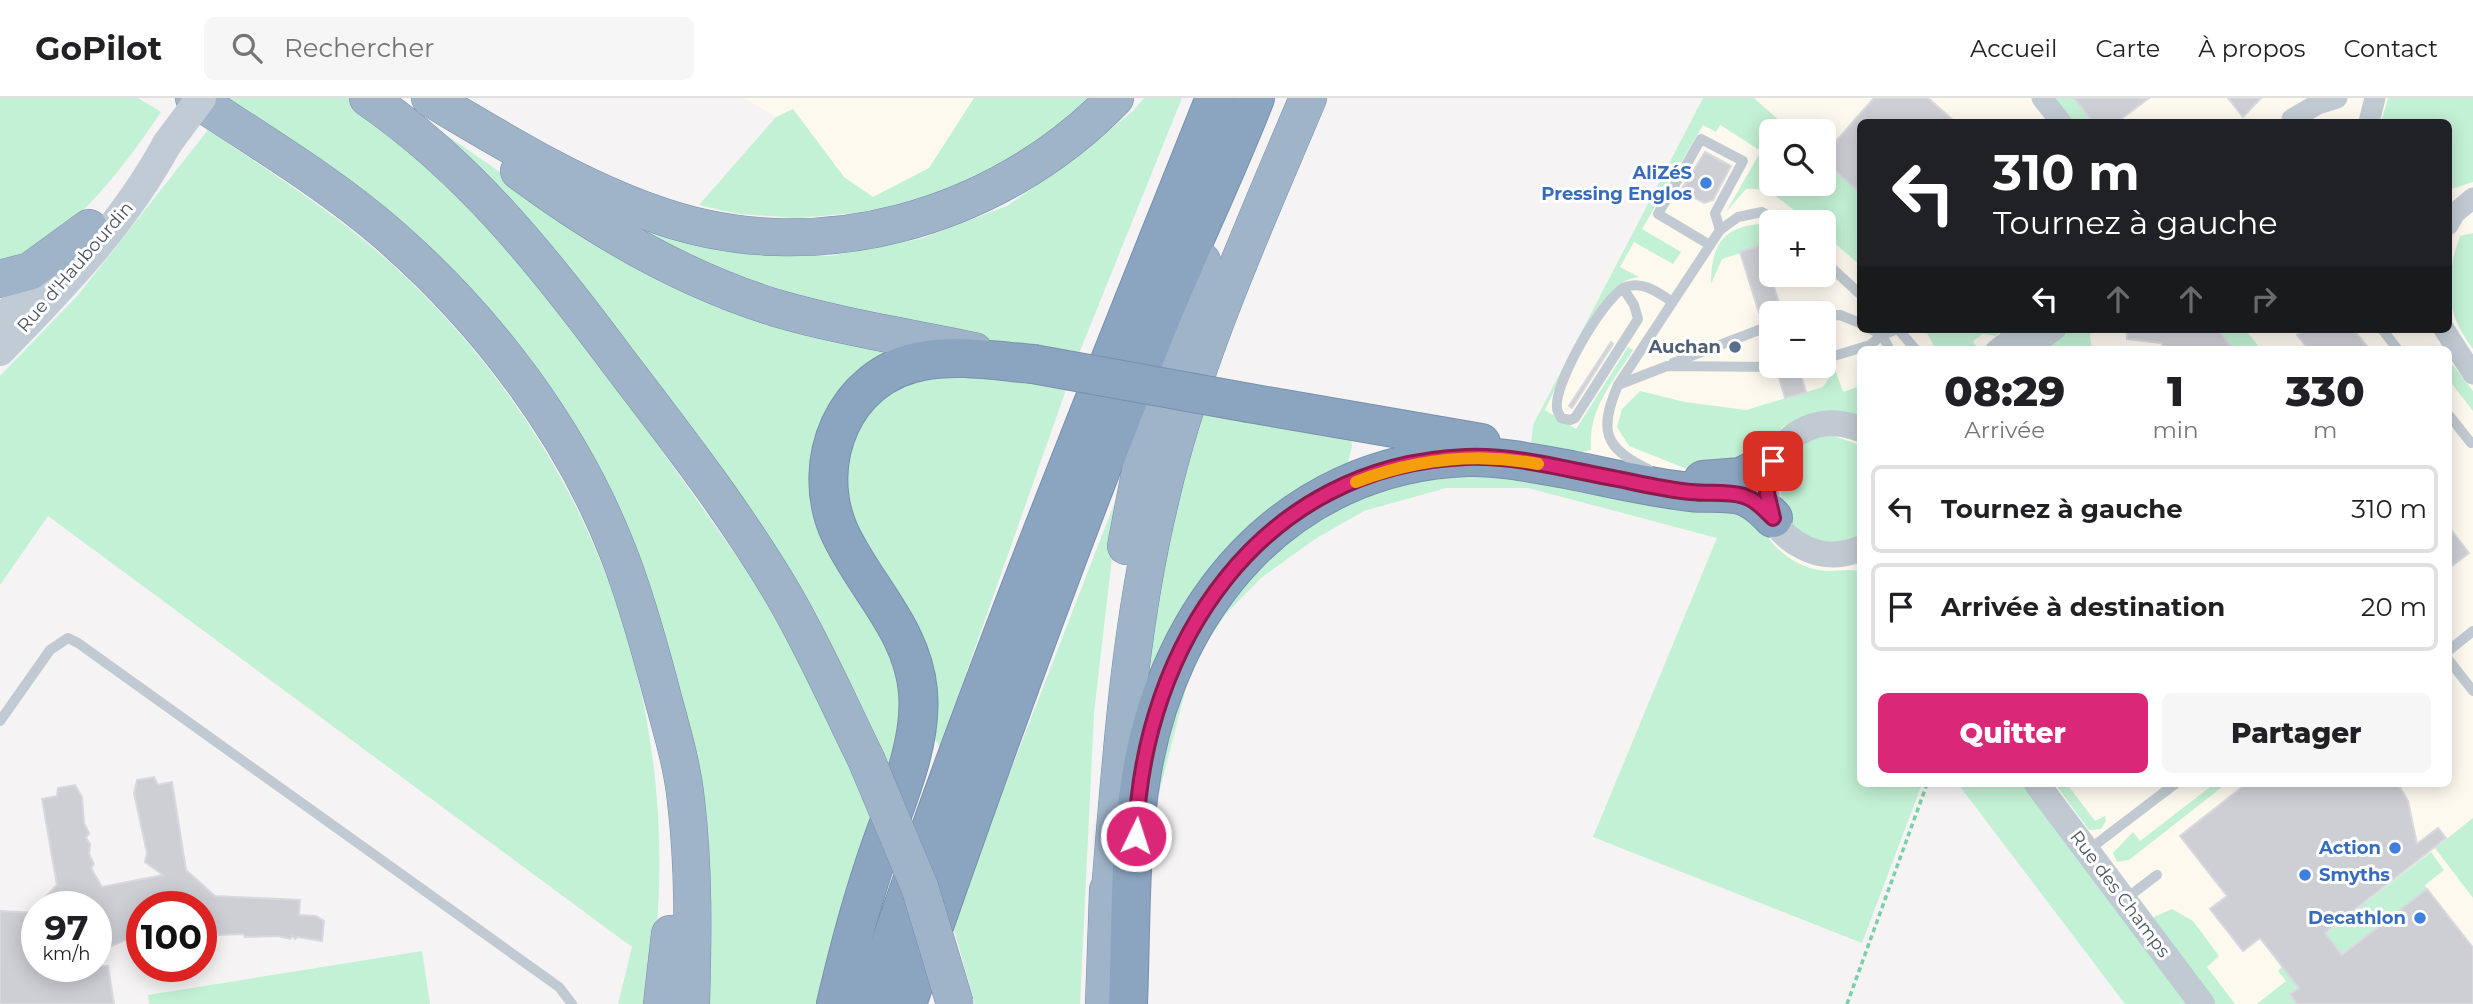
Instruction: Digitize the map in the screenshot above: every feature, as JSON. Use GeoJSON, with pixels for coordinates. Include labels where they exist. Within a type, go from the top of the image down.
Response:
{"type":"FeatureCollection","features":[{"type":"Feature","properties":{"kind":"highway"},"geometry":{"type":"LineString","coordinates":[[179,98],[205,103],[282,155],[367,216],[429,272],[483,330],[556,433],[592,495],[626,572],[677,750],[686,801],[693,921],[691,1004]]}},
{"type":"Feature","properties":{"kind":"highway"},"geometry":{"type":"LineString","coordinates":[[368,98],[434,148],[479,190],[533,250],[620,363],[777,584],[866,759],[924,900],[955,1004]]}},
{"type":"Feature","properties":{"kind":"highway"},"geometry":{"type":"LineString","coordinates":[[422,98],[573,209],[639,250],[690,275],[774,307],[821,320],[1033,365],[1704,480],[1729,480],[1752,473],[1773,461]]}},
{"type":"Feature","properties":{"kind":"highway"},"geometry":{"type":"LineString","coordinates":[[430,98],[563,173],[654,214],[715,230],[791,237],[885,228],[952,207],[1014,177],[1062,146],[1115,98]]}},
{"type":"Feature","properties":{"kind":"highway"},"geometry":{"type":"LineString","coordinates":[[1110,361],[1122,296],[1198,98]]}},
{"type":"Feature","properties":{"kind":"highway"},"geometry":{"type":"LineString","coordinates":[[870,1004],[960,741],[1215,98]]}},
{"type":"Feature","properties":{"kind":"highway"},"geometry":{"type":"LineString","coordinates":[[907,1004],[1040,627],[1155,332],[1220,186],[1255,98]]}},
{"type":"Feature","properties":{"kind":"highway"},"geometry":{"type":"LineString","coordinates":[[1104,1004],[1108,914],[1124,717],[1144,574],[1168,468],[1215,324],[1308,98]]}},
{"type":"Feature","properties":{"kind":"highway"},"geometry":{"type":"LineString","coordinates":[[1257,218],[1294,164],[1326,98]]}},
{"type":"Feature","properties":{"kind":"highway"},"geometry":{"type":"LineString","coordinates":[[1108,914],[1108,718],[1122,573],[1147,437],[1179,329],[1217,222],[1220,186]]}},
{"type":"Feature","properties":{"kind":"highway"},"geometry":{"type":"LineString","coordinates":[[0,279],[30,271],[89,228]]}},
{"type":"Feature","properties":{"kind":"highway"},"geometry":{"type":"LineString","coordinates":[[836,1004],[861,904],[913,743],[918,690],[913,665],[897,627],[839,531],[830,504],[827,481],[832,440],[854,401],[885,374],[904,366],[920,361],[963,358],[1033,365]]}},
{"type":"Feature","properties":{"kind":"highway"},"geometry":{"type":"LineString","coordinates":[[1128,1004],[1138,797],[1146,752],[1161,701],[1178,654],[1202,608],[1232,568],[1282,522],[1325,496],[1378,474],[1415,464],[1468,457],[1515,460],[1690,492],[1736,494],[1759,504],[1773,518]]}},
{"type":"Feature","properties":{"kind":"highway"},"geometry":{"type":"LineString","coordinates":[[652,657],[666,761],[673,848],[672,915],[662,1004]]}},
{"type":"Feature","properties":{"kind":"main road","name":"Rue d'Haubourdin"},"geometry":{"type":"LineString","coordinates":[[0,321],[205,103]]}},
{"type":"Feature","properties":{"kind":"main road","name":"Rue d'Haubourdin"},"geometry":{"type":"LineString","coordinates":[[0,351],[52,297],[110,230],[139,192],[167,144]]}},
{"type":"Feature","properties":{"kind":"street"},"geometry":{"type":"LineString","coordinates":[[2042,98],[2059,119]]}},
{"type":"Feature","properties":{"kind":"street"},"geometry":{"type":"LineString","coordinates":[[2292,119],[2314,98]]}},
{"type":"Feature","properties":{"kind":"street"},"geometry":{"type":"LineString","coordinates":[[2293,119],[2318,104],[2337,98]]}},
{"type":"Feature","properties":{"kind":"street"},"geometry":{"type":"LineString","coordinates":[[2370,119],[2375,98]]}},
{"type":"Feature","properties":{"kind":"street"},"geometry":{"type":"LineString","coordinates":[[2452,201],[2473,197]]}},
{"type":"Feature","properties":{"kind":"street"},"geometry":{"type":"LineString","coordinates":[[2452,218],[2473,197]]}},
{"type":"Feature","properties":{"kind":"street"},"geometry":{"type":"LineString","coordinates":[[2001,346],[2018,333]]}},
{"type":"Feature","properties":{"kind":"street"},"geometry":{"type":"LineString","coordinates":[[2033,346],[2050,333]]}},
{"type":"Feature","properties":{"kind":"street"},"geometry":{"type":"LineString","coordinates":[[2437,333],[2449,346]]}},
{"type":"Feature","properties":{"kind":"street"},"geometry":{"type":"LineString","coordinates":[[2446,333],[2459,356]]}},
{"type":"Feature","properties":{"kind":"street"},"geometry":{"type":"LineString","coordinates":[[2452,349],[2473,374]]}},
{"type":"Feature","properties":{"kind":"street"},"geometry":{"type":"LineString","coordinates":[[1852,555],[1818,553],[1800,546],[1784,533],[1773,518],[1767,493],[1773,461],[1788,440],[1810,427],[1835,423],[1857,428]]}},
{"type":"Feature","properties":{"kind":"street","name":"Rue des Champs"},"geometry":{"type":"LineString","coordinates":[[2039,787],[2202,1004]]}},
{"type":"Feature","properties":{"kind":"lane"},"geometry":{"type":"LineString","coordinates":[[1710,245],[1658,214],[1701,139],[1743,161],[1714,213],[1720,230]]}},
{"type":"Feature","properties":{"kind":"lane"},"geometry":{"type":"LineString","coordinates":[[1657,473],[1622,454],[1607,435],[1608,407],[1618,385],[1671,301],[1720,230],[1738,217],[1759,213]]}},
{"type":"Feature","properties":{"kind":"lane"},"geometry":{"type":"LineString","coordinates":[[1836,272],[1857,291]]}},
{"type":"Feature","properties":{"kind":"lane"},"geometry":{"type":"LineString","coordinates":[[1638,319],[1575,418],[1562,418],[1556,407],[1560,384],[1600,310],[1614,293],[1623,288],[1646,286],[1671,301]]}},
{"type":"Feature","properties":{"kind":"lane"},"geometry":{"type":"LineString","coordinates":[[1623,288],[1638,319],[1654,328]]}},
{"type":"Feature","properties":{"kind":"lane"},"geometry":{"type":"LineString","coordinates":[[1836,315],[1857,322]]}},
{"type":"Feature","properties":{"kind":"lane"},"geometry":{"type":"LineString","coordinates":[[1618,385],[1759,330]]}},
{"type":"Feature","properties":{"kind":"lane"},"geometry":{"type":"LineString","coordinates":[[1878,333],[1888,346]]}},
{"type":"Feature","properties":{"kind":"lane"},"geometry":{"type":"LineString","coordinates":[[1867,346],[1887,333]]}},
{"type":"Feature","properties":{"kind":"lane"},"geometry":{"type":"LineString","coordinates":[[1836,355],[1857,349]]}},
{"type":"Feature","properties":{"kind":"lane"},"geometry":{"type":"LineString","coordinates":[[1667,366],[1759,367]]}},
{"type":"Feature","properties":{"kind":"lane"},"geometry":{"type":"LineString","coordinates":[[2452,419],[2471,443],[2473,442]]}},
{"type":"Feature","properties":{"kind":"lane"},"geometry":{"type":"LineString","coordinates":[[2452,648],[2473,631]]}},
{"type":"Feature","properties":{"kind":"lane"},"geometry":{"type":"LineString","coordinates":[[0,721],[50,650],[68,638],[559,987],[572,1004]]}},
{"type":"Feature","properties":{"kind":"lane"},"geometry":{"type":"LineString","coordinates":[[2452,664],[2473,691]]}},
{"type":"Feature","properties":{"kind":"lane"},"geometry":{"type":"LineString","coordinates":[[2087,851],[2171,787]]}},
{"type":"Feature","properties":{"kind":"lane"},"geometry":{"type":"LineString","coordinates":[[2124,900],[2157,875]]}},
{"type":"Feature","properties":{"kind":"path"},"geometry":{"type":"LineString","coordinates":[[1847,1004],[1926,787]]}},
{"type":"Feature","properties":{"kind":"shaded area"},"geometry":{"type":"Polygon","coordinates":[[[744,98],[974,98],[929,168],[873,197],[844,177],[793,109],[776,117],[744,98]]]}},
{"type":"Feature","properties":{"kind":"shaded area"},"geometry":{"type":"Polygon","coordinates":[[[1703,98],[2473,98],[2473,1004],[2125,1004],[1960,787],[2452,787],[2452,346],[1857,346],[1857,596],[1717,538],[1528,488],[1533,425],[1703,98]]]}},
{"type":"Feature","properties":{"kind":"green space"},"geometry":{"type":"Polygon","coordinates":[[[0,98],[138,98],[161,112],[111,180],[71,221],[26,252],[0,263],[0,98]]]}},
{"type":"Feature","properties":{"kind":"green space"},"geometry":{"type":"Polygon","coordinates":[[[225,98],[348,98],[448,181],[566,316],[755,582],[803,664],[878,821],[829,1004],[705,1004],[681,700],[660,619],[642,567],[561,408],[225,98]]]}},
{"type":"Feature","properties":{"kind":"green space"},"geometry":{"type":"Polygon","coordinates":[[[974,98],[1093,98],[1048,145],[938,199],[856,213],[797,218],[739,214],[699,205],[776,117],[793,109],[844,177],[873,197],[929,168],[974,98]]]}},
{"type":"Feature","properties":{"kind":"green space"},"geometry":{"type":"Polygon","coordinates":[[[1144,98],[1182,98],[1078,356],[906,323],[793,294],[685,251],[633,224],[759,249],[829,256],[920,239],[1007,206],[1081,154],[1134,110],[1144,98]]]}},
{"type":"Feature","properties":{"kind":"green space"},"geometry":{"type":"Polygon","coordinates":[[[1703,98],[1754,98],[1778,119],[1759,119],[1759,150],[1720,125],[1716,132],[1703,125],[1642,229],[1681,252],[1673,264],[1634,242],[1620,267],[1639,277],[1623,282],[1595,311],[1545,410],[1576,429],[1628,347],[1633,350],[1597,409],[1591,435],[1591,450],[1578,453],[1531,445],[1533,425],[1703,98]]]}},
{"type":"Feature","properties":{"kind":"green space"},"geometry":{"type":"Polygon","coordinates":[[[2052,98],[2074,98],[2091,119],[2068,119],[2052,98]]]}},
{"type":"Feature","properties":{"kind":"green space"},"geometry":{"type":"Polygon","coordinates":[[[2388,98],[2473,98],[2473,182],[2452,189],[2452,119],[2382,119],[2388,98]]]}},
{"type":"Feature","properties":{"kind":"green space"},"geometry":{"type":"Polygon","coordinates":[[[208,130],[300,192],[366,242],[461,335],[524,417],[575,505],[614,598],[642,696],[657,797],[659,900],[647,1004],[618,1004],[632,947],[48,516],[0,585],[0,376],[78,295],[208,130]]]}},
{"type":"Feature","properties":{"kind":"green space"},"geometry":{"type":"Polygon","coordinates":[[[442,132],[581,228],[907,351],[826,423],[909,695],[890,771],[511,202],[442,132]]]}},
{"type":"Feature","properties":{"kind":"green space"},"geometry":{"type":"Polygon","coordinates":[[[1759,154],[1759,189],[1746,189],[1726,212],[1759,154]]]}},
{"type":"Feature","properties":{"kind":"green space"},"geometry":{"type":"Polygon","coordinates":[[[1836,171],[1857,190],[1857,262],[1836,244],[1836,210],[1795,210],[1774,196],[1836,196],[1836,171]]]}},
{"type":"Feature","properties":{"kind":"green space"},"geometry":{"type":"Polygon","coordinates":[[[1759,224],[1759,247],[1722,259],[1711,284],[1716,250],[1727,235],[1747,226],[1759,224]]]}},
{"type":"Feature","properties":{"kind":"green space"},"geometry":{"type":"Polygon","coordinates":[[[2473,233],[2473,349],[2452,308],[2452,266],[2460,236],[2473,233]]]}},
{"type":"Feature","properties":{"kind":"green space"},"geometry":{"type":"Polygon","coordinates":[[[1927,333],[1999,333],[1996,336],[1983,334],[1973,341],[1976,346],[1934,346],[1927,333]]]}},
{"type":"Feature","properties":{"kind":"green space"},"geometry":{"type":"Polygon","coordinates":[[[2063,333],[2091,333],[2091,346],[2045,346],[2063,333]]]}},
{"type":"Feature","properties":{"kind":"green space"},"geometry":{"type":"Polygon","coordinates":[[[2220,333],[2248,333],[2258,346],[2227,346],[2229,344],[2220,333]]]}},
{"type":"Feature","properties":{"kind":"green space"},"geometry":{"type":"Polygon","coordinates":[[[2452,364],[2473,391],[2473,411],[2452,384],[2452,364]]]}},
{"type":"Feature","properties":{"kind":"green space"},"geometry":{"type":"Polygon","coordinates":[[[935,372],[1067,387],[940,747],[930,732],[863,551],[848,499],[843,456],[863,411],[897,381],[935,372]]]}},
{"type":"Feature","properties":{"kind":"green space"},"geometry":{"type":"Polygon","coordinates":[[[1836,372],[1843,392],[1857,387],[1857,415],[1831,411],[1814,413],[1782,427],[1762,453],[1692,471],[1629,446],[1617,427],[1622,409],[1640,391],[1685,402],[1746,410],[1823,387],[1829,378],[1836,378],[1836,372]]]}},
{"type":"Feature","properties":{"kind":"green space"},"geometry":{"type":"Polygon","coordinates":[[[1196,411],[1350,430],[1352,447],[1347,465],[1285,503],[1140,736],[1155,608],[1196,411]]]}},
{"type":"Feature","properties":{"kind":"green space"},"geometry":{"type":"Polygon","coordinates":[[[1834,436],[1857,444],[1857,536],[1833,544],[1810,540],[1793,525],[1783,503],[1781,480],[1788,458],[1805,442],[1834,436]]]}},
{"type":"Feature","properties":{"kind":"green space"},"geometry":{"type":"Polygon","coordinates":[[[1481,469],[1717,503],[1758,520],[1769,539],[1785,555],[1804,566],[1827,571],[1857,571],[1857,787],[1921,787],[1862,943],[1593,837],[1717,538],[1528,488],[1446,488],[1364,511],[1315,539],[1261,578],[1227,613],[1194,657],[1157,801],[1171,702],[1195,643],[1287,533],[1387,483],[1481,469]]]}},
{"type":"Feature","properties":{"kind":"green space"},"geometry":{"type":"Polygon","coordinates":[[[1120,489],[1094,713],[1080,1004],[975,1004],[952,922],[1120,489]]]}},
{"type":"Feature","properties":{"kind":"green space"},"geometry":{"type":"Polygon","coordinates":[[[1960,787],[2026,787],[2186,1004],[2125,1004],[1960,787]]]}},
{"type":"Feature","properties":{"kind":"green space"},"geometry":{"type":"Polygon","coordinates":[[[2057,787],[2069,787],[2095,821],[2105,816],[2106,821],[2101,829],[2089,830],[2057,787]]]}},
{"type":"Feature","properties":{"kind":"green space"},"geometry":{"type":"Polygon","coordinates":[[[2210,787],[2222,787],[2129,860],[2117,862],[2113,853],[2133,832],[2140,841],[2210,787]]]}},
{"type":"Feature","properties":{"kind":"green space"},"geometry":{"type":"Polygon","coordinates":[[[2473,818],[2473,898],[2435,848],[2473,818]]]}},
{"type":"Feature","properties":{"kind":"green space"},"geometry":{"type":"Polygon","coordinates":[[[2431,852],[2444,870],[2425,885],[2427,889],[2290,994],[2297,1004],[2257,1004],[2286,981],[2278,971],[2282,967],[2431,852]]]}},
{"type":"Feature","properties":{"kind":"green space"},"geometry":{"type":"Polygon","coordinates":[[[2172,909],[2193,921],[2219,956],[2207,967],[2235,1004],[2214,1004],[2149,919],[2172,909]]]}},
{"type":"Feature","properties":{"kind":"green space"},"geometry":{"type":"Polygon","coordinates":[[[422,951],[430,1004],[149,1004],[148,995],[422,951]]]}},
{"type":"Feature","properties":{"kind":"building"},"geometry":{"type":"Polygon","coordinates":[[[1874,98],[1928,98],[1952,119],[1857,119],[1857,190],[1836,171],[1836,141],[1874,98]]]}},
{"type":"Feature","properties":{"kind":"building"},"geometry":{"type":"Polygon","coordinates":[[[2074,98],[2149,98],[2121,119],[2091,119],[2074,98]]]}},
{"type":"Feature","properties":{"kind":"building"},"geometry":{"type":"Polygon","coordinates":[[[2228,98],[2261,98],[2243,117],[2228,98]]]}},
{"type":"Feature","properties":{"kind":"building"},"geometry":{"type":"Polygon","coordinates":[[[1705,152],[1731,166],[1713,200],[1704,203],[1681,190],[1705,152]]]}},
{"type":"Feature","properties":{"kind":"building"},"geometry":{"type":"Polygon","coordinates":[[[1759,246],[1759,287],[1774,287],[1778,301],[1759,301],[1759,313],[1740,252],[1759,246]]]}},
{"type":"Feature","properties":{"kind":"building"},"geometry":{"type":"Polygon","coordinates":[[[2127,333],[2220,333],[2231,346],[2164,346],[2161,343],[2127,339],[2127,333]]]}},
{"type":"Feature","properties":{"kind":"building"},"geometry":{"type":"Polygon","coordinates":[[[2356,333],[2367,346],[2306,346],[2297,335],[2356,333]]]}},
{"type":"Feature","properties":{"kind":"building"},"geometry":{"type":"Polygon","coordinates":[[[1611,342],[1613,344],[1572,408],[1569,406],[1611,342]]]}},
{"type":"Feature","properties":{"kind":"building"},"geometry":{"type":"Polygon","coordinates":[[[1779,378],[1802,378],[1806,392],[1785,398],[1779,378]]]}},
{"type":"Feature","properties":{"kind":"building"},"geometry":{"type":"Polygon","coordinates":[[[2452,531],[2469,553],[2452,566],[2452,531]]]}},
{"type":"Feature","properties":{"kind":"building"},"geometry":{"type":"Polygon","coordinates":[[[154,777],[158,785],[172,782],[186,870],[209,891],[126,891],[126,940],[112,946],[112,891],[51,891],[57,885],[42,799],[57,796],[58,788],[75,785],[82,797],[84,823],[89,833],[86,838],[94,864],[91,868],[102,887],[163,875],[145,862],[147,853],[134,793],[137,780],[154,777]]]}},
{"type":"Feature","properties":{"kind":"building","name":"Smyths"},"geometry":{"type":"Polygon","coordinates":[[[2242,787],[2400,787],[2408,801],[2417,844],[2438,828],[2446,838],[2325,933],[2342,955],[2427,889],[2473,948],[2473,1004],[2297,1004],[2290,994],[2299,988],[2260,938],[2243,951],[2210,909],[2227,896],[2180,836],[2242,787]]]}},
{"type":"Feature","properties":{"kind":"building"},"geometry":{"type":"Polygon","coordinates":[[[217,896],[300,900],[299,915],[316,916],[324,921],[322,941],[298,937],[295,939],[293,936],[290,939],[278,936],[245,937],[243,934],[219,935],[217,896]]]}},
{"type":"Feature","properties":{"kind":"building"},"geometry":{"type":"Polygon","coordinates":[[[0,911],[21,912],[21,982],[111,982],[114,1004],[0,1004],[0,911]]]}},
{"type":"Feature","properties":{"kind":"slow traffic"},"geometry":{"type":"LineString","coordinates":[[1356,482],[1397,468],[1451,458],[1500,458],[1538,464]]}},
{"type":"Feature","properties":{"kind":"place","name":"AliZéS Pressing Englos"},"geometry":{"type":"Point","coordinates":[1706,183]}},
{"type":"Feature","properties":{"kind":"place","name":"Auchan"},"geometry":{"type":"Point","coordinates":[1735,347]}},
{"type":"Feature","properties":{"kind":"place","name":"Action"},"geometry":{"type":"Point","coordinates":[2395,848]}},
{"type":"Feature","properties":{"kind":"place","name":"Smyths"},"geometry":{"type":"Point","coordinates":[2305,875]}},
{"type":"Feature","properties":{"kind":"place","name":"Decathlon"},"geometry":{"type":"Point","coordinates":[2420,918]}},
{"type":"Feature","properties":{"kind":"route"},"geometry":{"type":"LineString","coordinates":[[1136,836],[1138,797],[1146,752],[1165,689],[1184,640],[1202,608],[1232,568],[1270,532],[1309,504],[1340,488],[1397,468],[1451,458],[1483,457],[1515,460],[1690,492],[1736,494],[1759,504],[1773,518],[1767,493],[1768,473],[1773,461]]}}]}
